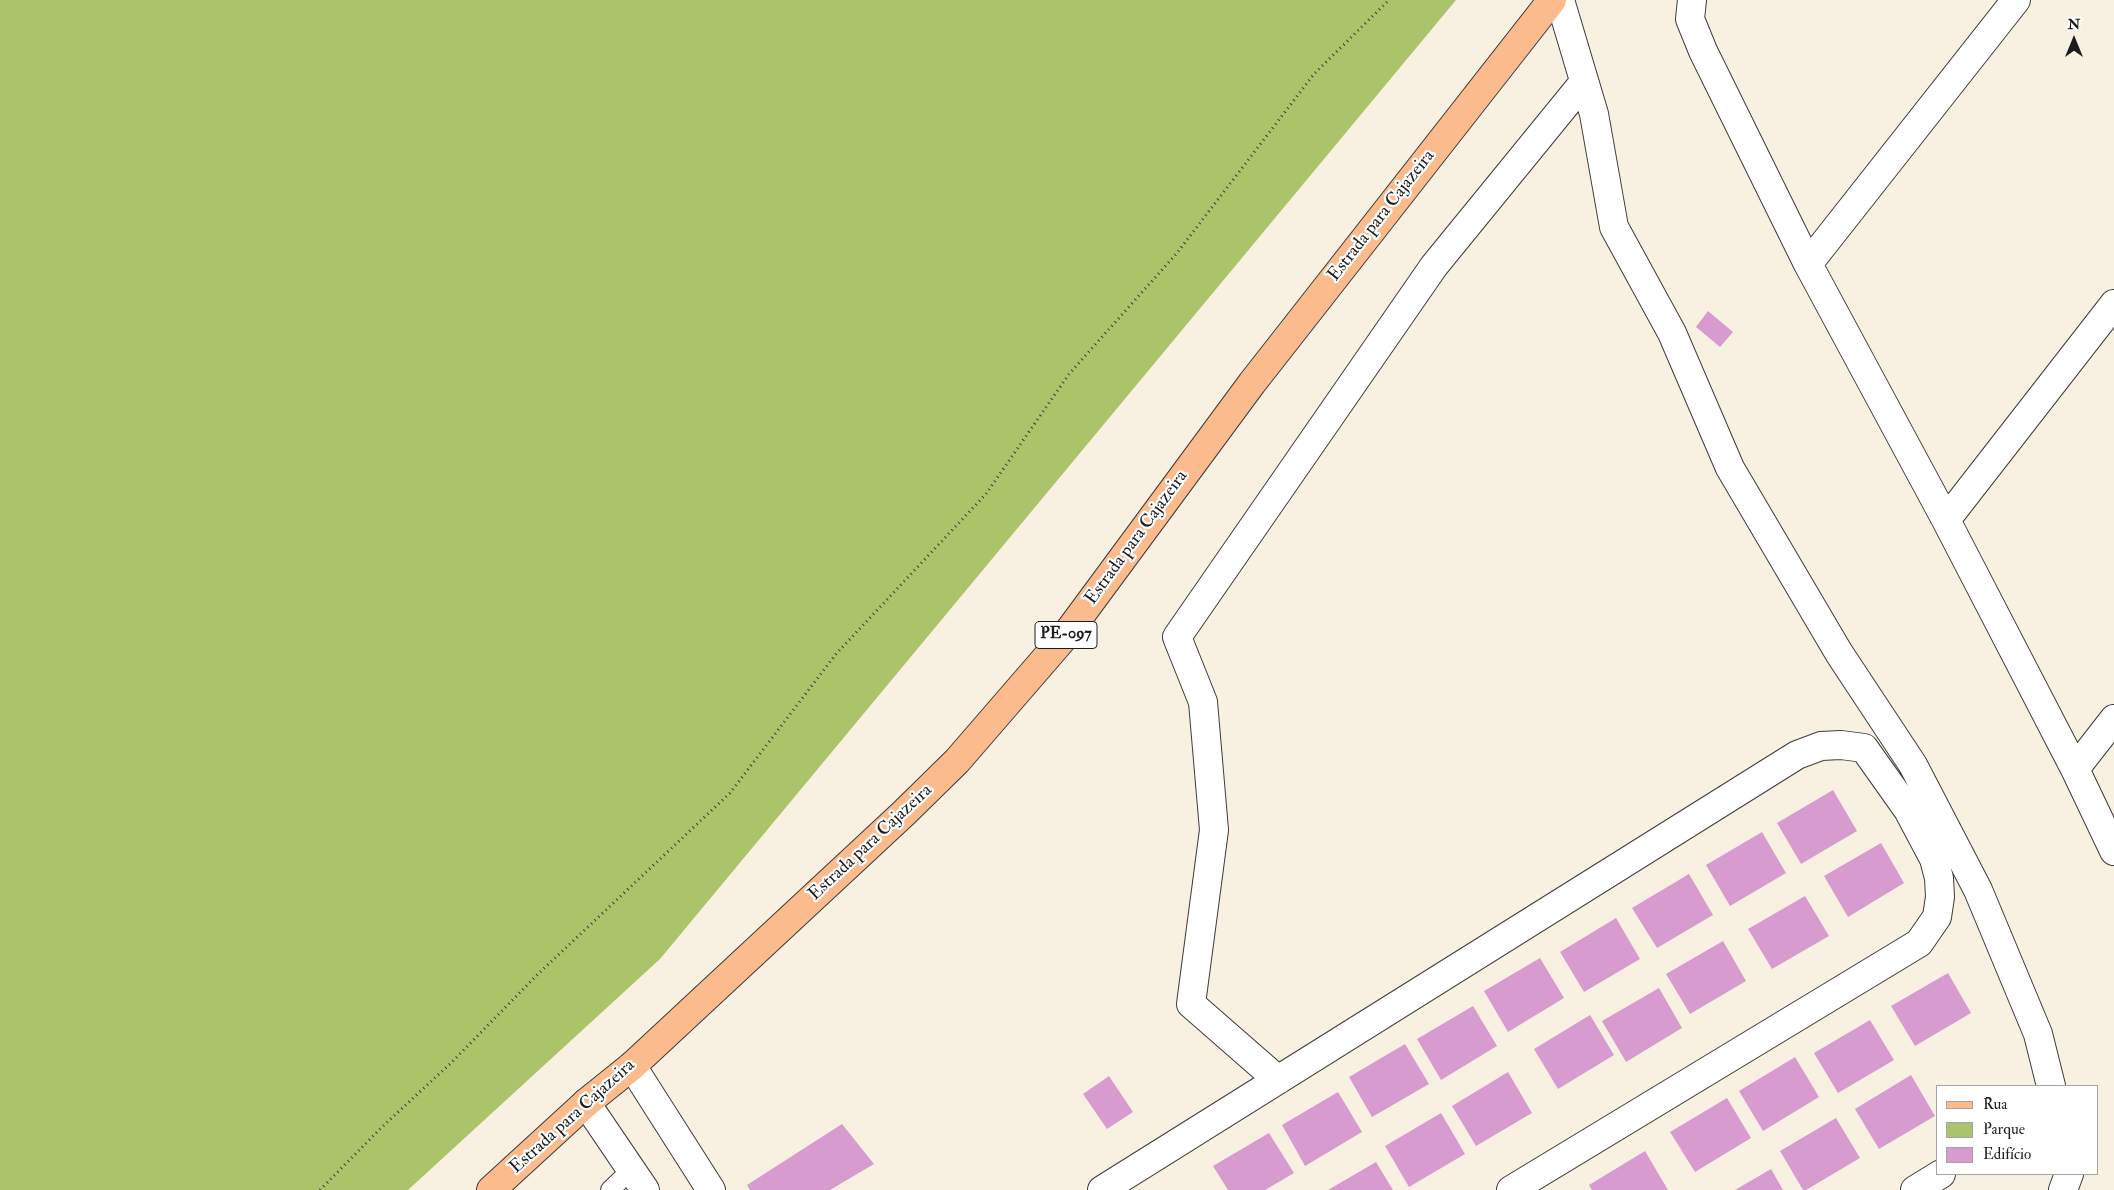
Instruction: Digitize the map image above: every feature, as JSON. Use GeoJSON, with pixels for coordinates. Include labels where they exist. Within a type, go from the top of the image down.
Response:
{"type":"FeatureCollection","features":[{"type":"Feature","properties":{"kind":"main road","name":"Estrada para Cajazeira"},"geometry":{"type":"LineString","coordinates":[[491,1190],[586,1103],[632,1066],[904,813],[957,761],[1066,635],[1252,383],[1552,0]]}},
{"type":"Feature","properties":{"kind":"street"},"geometry":{"type":"LineString","coordinates":[[1560,0],[1594,114],[1614,227],[1672,333],[1730,468],[1839,653],[1913,765],[1974,882],[2038,1034],[2051,1085]]}},
{"type":"Feature","properties":{"kind":"street"},"geometry":{"type":"LineString","coordinates":[[1692,0],[1690,19],[1703,51],[1808,264],[1946,520],[2075,769],[2114,851]]}},
{"type":"Feature","properties":{"kind":"street"},"geometry":{"type":"LineString","coordinates":[[1808,264],[2016,0]]}},
{"type":"Feature","properties":{"kind":"street"},"geometry":{"type":"LineString","coordinates":[[1278,1080],[1191,1004],[1214,830],[1203,702],[1177,637],[1434,266],[1584,82]]}},
{"type":"Feature","properties":{"kind":"street"},"geometry":{"type":"LineString","coordinates":[[1946,520],[2114,304]]}},
{"type":"Feature","properties":{"kind":"street"},"geometry":{"type":"LineString","coordinates":[[2075,769],[2114,719]]}},
{"type":"Feature","properties":{"kind":"street"},"geometry":{"type":"LineString","coordinates":[[1102,1190],[1797,755],[1821,746],[1841,745],[1864,748],[1908,810],[1934,859],[1939,878],[1940,897],[1937,917],[1919,943],[1511,1190]]}},
{"type":"Feature","properties":{"kind":"street"},"geometry":{"type":"LineString","coordinates":[[632,1066],[711,1190]]}},
{"type":"Feature","properties":{"kind":"street"},"geometry":{"type":"LineString","coordinates":[[586,1103],[638,1180]]}},
{"type":"Feature","properties":{"kind":"street"},"geometry":{"type":"LineString","coordinates":[[1915,1190],[1939,1175]]}},
{"type":"Feature","properties":{"kind":"street"},"geometry":{"type":"LineString","coordinates":[[2063,1190],[2069,1175]]}},
{"type":"Feature","properties":{"kind":"lane"},"geometry":{"type":"LineString","coordinates":[[610,1190],[638,1180]]}},
{"type":"Feature","properties":{"kind":"path"},"geometry":{"type":"LineString","coordinates":[[320,1190],[382,1127],[452,1062],[537,975],[730,793],[836,654],[986,494],[1068,374],[1177,253],[1314,74],[1389,0]]}},
{"type":"Feature","properties":{"kind":"green space"},"geometry":{"type":"Polygon","coordinates":[[[0,0],[1456,0],[660,959],[408,1190],[0,1190],[0,0]]]}},
{"type":"Feature","properties":{"kind":"building"},"geometry":{"type":"Polygon","coordinates":[[[1708,311],[1733,332],[1720,347],[1696,327],[1708,311]]]}},
{"type":"Feature","properties":{"kind":"building"},"geometry":{"type":"Polygon","coordinates":[[[1833,790],[1857,831],[1801,864],[1777,823],[1833,790]]]}},
{"type":"Feature","properties":{"kind":"building"},"geometry":{"type":"Polygon","coordinates":[[[1762,832],[1786,873],[1730,906],[1706,865],[1762,832]]]}},
{"type":"Feature","properties":{"kind":"building"},"geometry":{"type":"Polygon","coordinates":[[[1881,843],[1904,883],[1848,917],[1824,876],[1881,843]]]}},
{"type":"Feature","properties":{"kind":"building"},"geometry":{"type":"Polygon","coordinates":[[[1689,874],[1713,915],[1657,948],[1632,908],[1689,874]]]}},
{"type":"Feature","properties":{"kind":"building"},"geometry":{"type":"Polygon","coordinates":[[[1805,896],[1829,936],[1772,969],[1748,929],[1805,896]]]}},
{"type":"Feature","properties":{"kind":"building"},"geometry":{"type":"Polygon","coordinates":[[[1616,918],[1640,959],[1584,992],[1560,952],[1616,918]]]}},
{"type":"Feature","properties":{"kind":"building"},"geometry":{"type":"Polygon","coordinates":[[[1723,941],[1746,981],[1690,1014],[1666,974],[1723,941]]]}},
{"type":"Feature","properties":{"kind":"building"},"geometry":{"type":"Polygon","coordinates":[[[1540,958],[1564,998],[1508,1032],[1484,991],[1540,958]]]}},
{"type":"Feature","properties":{"kind":"building"},"geometry":{"type":"Polygon","coordinates":[[[1948,973],[1971,1013],[1915,1046],[1891,1006],[1948,973]]]}},
{"type":"Feature","properties":{"kind":"building"},"geometry":{"type":"Polygon","coordinates":[[[1659,988],[1682,1028],[1626,1062],[1602,1021],[1659,988]]]}},
{"type":"Feature","properties":{"kind":"building"},"geometry":{"type":"Polygon","coordinates":[[[1473,1006],[1497,1046],[1441,1080],[1417,1039],[1473,1006]]]}},
{"type":"Feature","properties":{"kind":"building"},"geometry":{"type":"Polygon","coordinates":[[[1590,1015],[1614,1055],[1558,1089],[1534,1049],[1590,1015]]]}},
{"type":"Feature","properties":{"kind":"building"},"geometry":{"type":"Polygon","coordinates":[[[1870,1020],[1894,1060],[1838,1093],[1814,1053],[1870,1020]]]}},
{"type":"Feature","properties":{"kind":"building"},"geometry":{"type":"Polygon","coordinates":[[[1405,1044],[1429,1084],[1372,1117],[1349,1077],[1405,1044]]]}},
{"type":"Feature","properties":{"kind":"building"},"geometry":{"type":"Polygon","coordinates":[[[1795,1057],[1819,1097],[1763,1131],[1739,1091],[1795,1057]]]}},
{"type":"Feature","properties":{"kind":"building"},"geometry":{"type":"Polygon","coordinates":[[[1508,1072],[1532,1113],[1476,1146],[1452,1106],[1508,1072]]]}},
{"type":"Feature","properties":{"kind":"building"},"geometry":{"type":"Polygon","coordinates":[[[1911,1075],[1935,1116],[1879,1149],[1855,1109],[1911,1075]]]}},
{"type":"Feature","properties":{"kind":"building"},"geometry":{"type":"Polygon","coordinates":[[[1109,1076],[1133,1112],[1107,1129],[1083,1094],[1109,1076]]]}},
{"type":"Feature","properties":{"kind":"building"},"geometry":{"type":"Polygon","coordinates":[[[1338,1092],[1362,1132],[1305,1166],[1282,1125],[1338,1092]]]}},
{"type":"Feature","properties":{"kind":"building"},"geometry":{"type":"Polygon","coordinates":[[[1727,1098],[1751,1138],[1695,1172],[1670,1132],[1727,1098]]]}},
{"type":"Feature","properties":{"kind":"building"},"geometry":{"type":"Polygon","coordinates":[[[1441,1113],[1465,1154],[1409,1187],[1385,1146],[1441,1113]]]}},
{"type":"Feature","properties":{"kind":"building"},"geometry":{"type":"Polygon","coordinates":[[[1836,1118],[1860,1158],[1803,1190],[1780,1151],[1836,1118]]]}},
{"type":"Feature","properties":{"kind":"building"},"geometry":{"type":"Polygon","coordinates":[[[842,1124],[874,1164],[830,1190],[750,1190],[747,1185],[842,1124]]]}},
{"type":"Feature","properties":{"kind":"building"},"geometry":{"type":"Polygon","coordinates":[[[1269,1133],[1294,1173],[1265,1190],[1228,1190],[1213,1166],[1269,1133]]]}},
{"type":"Feature","properties":{"kind":"building"},"geometry":{"type":"Polygon","coordinates":[[[1645,1151],[1668,1190],[1592,1190],[1589,1185],[1645,1151]]]}},
{"type":"Feature","properties":{"kind":"building"},"geometry":{"type":"Polygon","coordinates":[[[1376,1162],[1393,1190],[1328,1190],[1376,1162]]]}},
{"type":"Feature","properties":{"kind":"building"},"geometry":{"type":"Polygon","coordinates":[[[1771,1169],[1783,1190],[1735,1190],[1771,1169]]]}}]}
